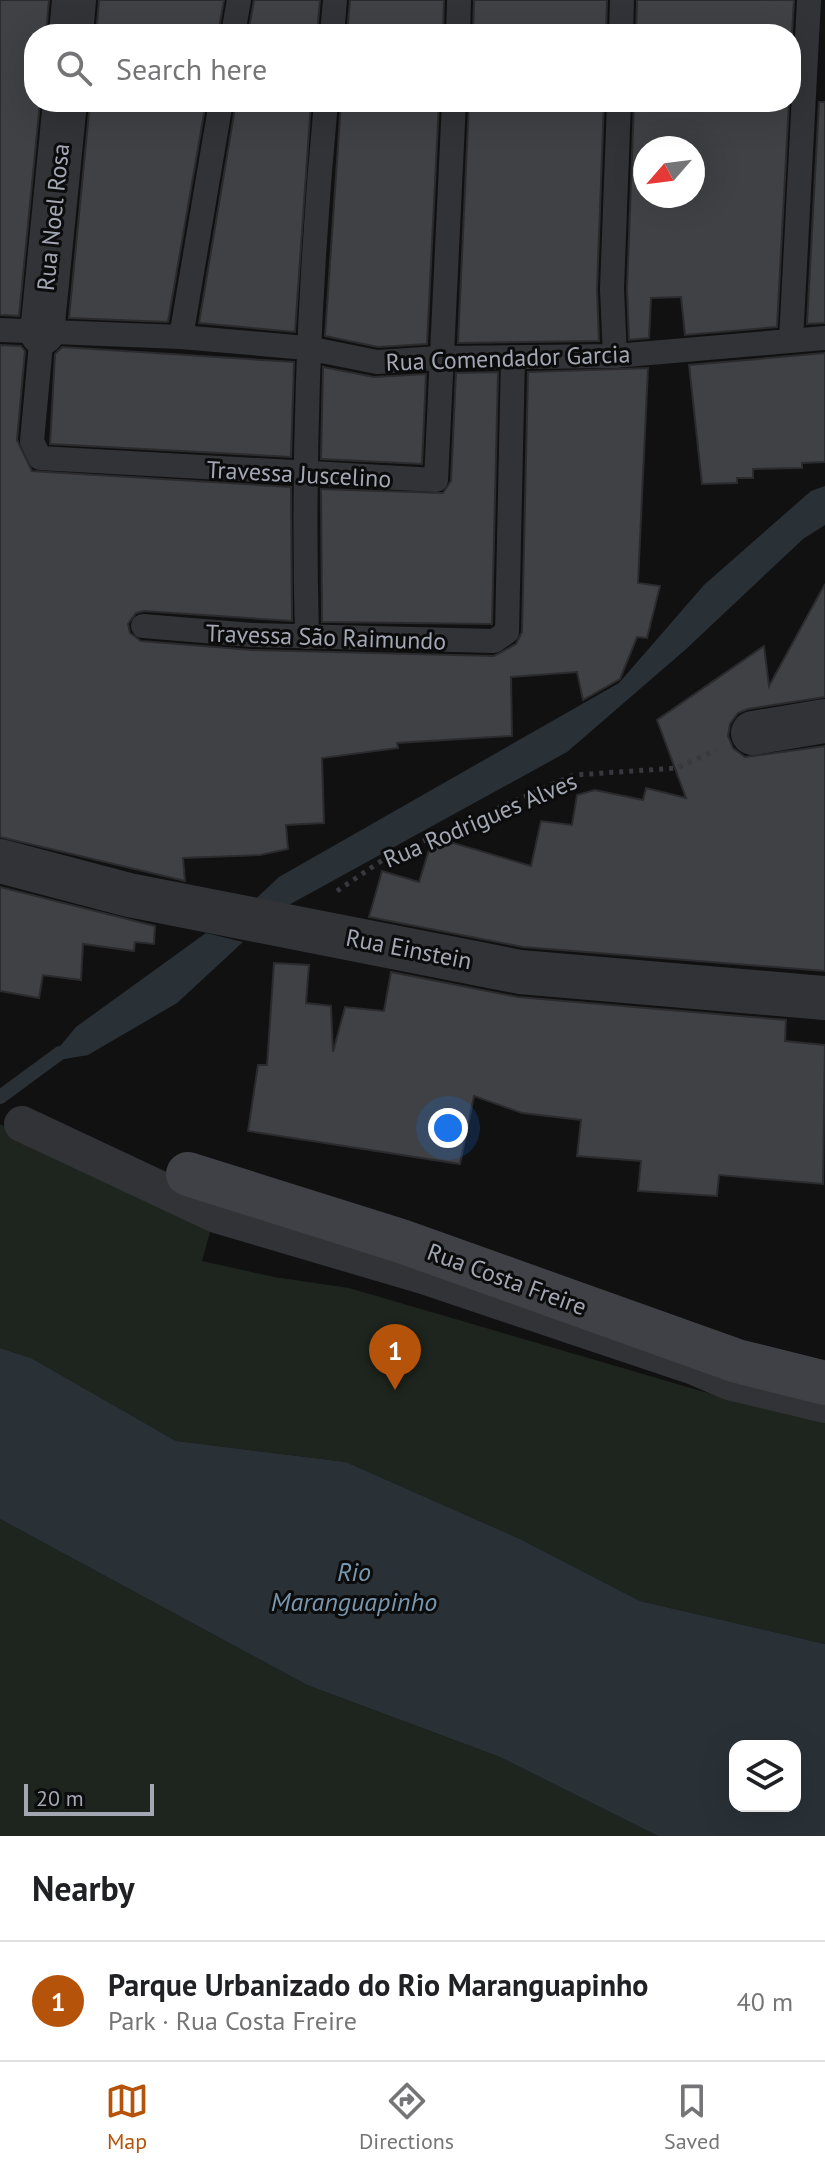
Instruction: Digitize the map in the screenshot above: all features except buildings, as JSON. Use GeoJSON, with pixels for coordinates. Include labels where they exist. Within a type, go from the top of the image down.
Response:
{"type":"FeatureCollection","features":[{"type":"Feature","properties":{"kind":"main road","name":"Rua Costa Freire"},"geometry":{"type":"LineString","coordinates":[[188,1174],[401,1241],[737,1361],[825,1383]]}},
{"type":"Feature","properties":{"kind":"street"},"geometry":{"type":"LineString","coordinates":[[72,24],[74,0]]}},
{"type":"Feature","properties":{"kind":"street","name":"Rua Noel Rosa"},"geometry":{"type":"LineString","coordinates":[[21,331],[63,112]]}},
{"type":"Feature","properties":{"kind":"street"},"geometry":{"type":"LineString","coordinates":[[753,733],[825,721]]}},
{"type":"Feature","properties":{"kind":"street","name":"Rua Einstein"},"geometry":{"type":"LineString","coordinates":[[0,861],[129,895],[520,972],[825,998]]}},
{"type":"Feature","properties":{"kind":"street"},"geometry":{"type":"LineString","coordinates":[[22,1124],[216,1215],[423,1276],[694,1367],[729,1382],[825,1405]]}},
{"type":"Feature","properties":{"kind":"lane"},"geometry":{"type":"LineString","coordinates":[[235,24],[239,0]]}},
{"type":"Feature","properties":{"kind":"lane"},"geometry":{"type":"LineString","coordinates":[[333,24],[335,0]]}},
{"type":"Feature","properties":{"kind":"lane"},"geometry":{"type":"LineString","coordinates":[[458,24],[459,0]]}},
{"type":"Feature","properties":{"kind":"lane"},"geometry":{"type":"LineString","coordinates":[[621,24],[622,0]]}},
{"type":"Feature","properties":{"kind":"lane"},"geometry":{"type":"LineString","coordinates":[[791,340],[809,0]]}},
{"type":"Feature","properties":{"kind":"lane"},"geometry":{"type":"LineString","coordinates":[[181,337],[219,112]]}},
{"type":"Feature","properties":{"kind":"lane"},"geometry":{"type":"LineString","coordinates":[[307,637],[303,475],[307,348],[325,112]]}},
{"type":"Feature","properties":{"kind":"lane"},"geometry":{"type":"LineString","coordinates":[[439,358],[453,112]]}},
{"type":"Feature","properties":{"kind":"lane"},"geometry":{"type":"LineString","coordinates":[[615,356],[612,289],[619,112]]}},
{"type":"Feature","properties":{"kind":"lane","name":"Rua Comendador Garcia"},"geometry":{"type":"LineString","coordinates":[[21,331],[181,337],[307,348],[377,362],[439,358],[615,356],[825,338]]}},
{"type":"Feature","properties":{"kind":"lane","name":"Travessa Juscelino"},"geometry":{"type":"LineString","coordinates":[[21,331],[32,441],[40,458],[303,475],[436,480],[439,473],[439,358]]}},
{"type":"Feature","properties":{"kind":"lane","name":"Travessa São Raimundo"},"geometry":{"type":"LineString","coordinates":[[143,626],[179,632],[494,641],[507,632],[513,357]]}},
{"type":"Feature","properties":{"kind":"path","name":"Rua Rodrigues Alves"},"geometry":{"type":"LineString","coordinates":[[285,924],[387,857],[574,775],[677,768],[753,733]]}},
{"type":"Feature","properties":{"kind":"shaded area"},"geometry":{"type":"Polygon","coordinates":[[[0,1124],[61,1157],[212,1225],[202,1261],[274,1277],[349,1288],[742,1403],[825,1421],[825,1644],[640,1601],[520,1539],[346,1462],[176,1441],[31,1358],[0,1348],[0,1124]]]}},
{"type":"Feature","properties":{"kind":"shaded area"},"geometry":{"type":"Polygon","coordinates":[[[0,1519],[307,1685],[500,1757],[658,1836],[0,1836],[0,1519]]]}},
{"type":"Feature","properties":{"kind":"water"},"geometry":{"type":"Polygon","coordinates":[[[825,486],[825,525],[803,539],[685,650],[567,752],[276,912],[248,906],[279,877],[619,683],[704,585],[811,491],[825,486]]]}},
{"type":"Feature","properties":{"kind":"water"},"geometry":{"type":"Polygon","coordinates":[[[206,933],[243,942],[177,1003],[88,1055],[47,1062],[76,1027],[206,933]]]}},
{"type":"Feature","properties":{"kind":"water","name":"Rio Maranguapinho"},"geometry":{"type":"Polygon","coordinates":[[[0,1348],[31,1358],[176,1441],[346,1462],[520,1539],[640,1601],[825,1644],[825,1836],[658,1836],[500,1757],[307,1685],[0,1519],[0,1348]]]}},
{"type":"Feature","properties":{"kind":"waterway"},"geometry":{"type":"LineString","coordinates":[[0,1097],[60,1053]]}},
{"type":"Feature","properties":{"kind":"place","name":"Parque Urbanizado do Rio Maranguapinho"},"geometry":{"type":"Point","coordinates":[395,1390]}}]}
